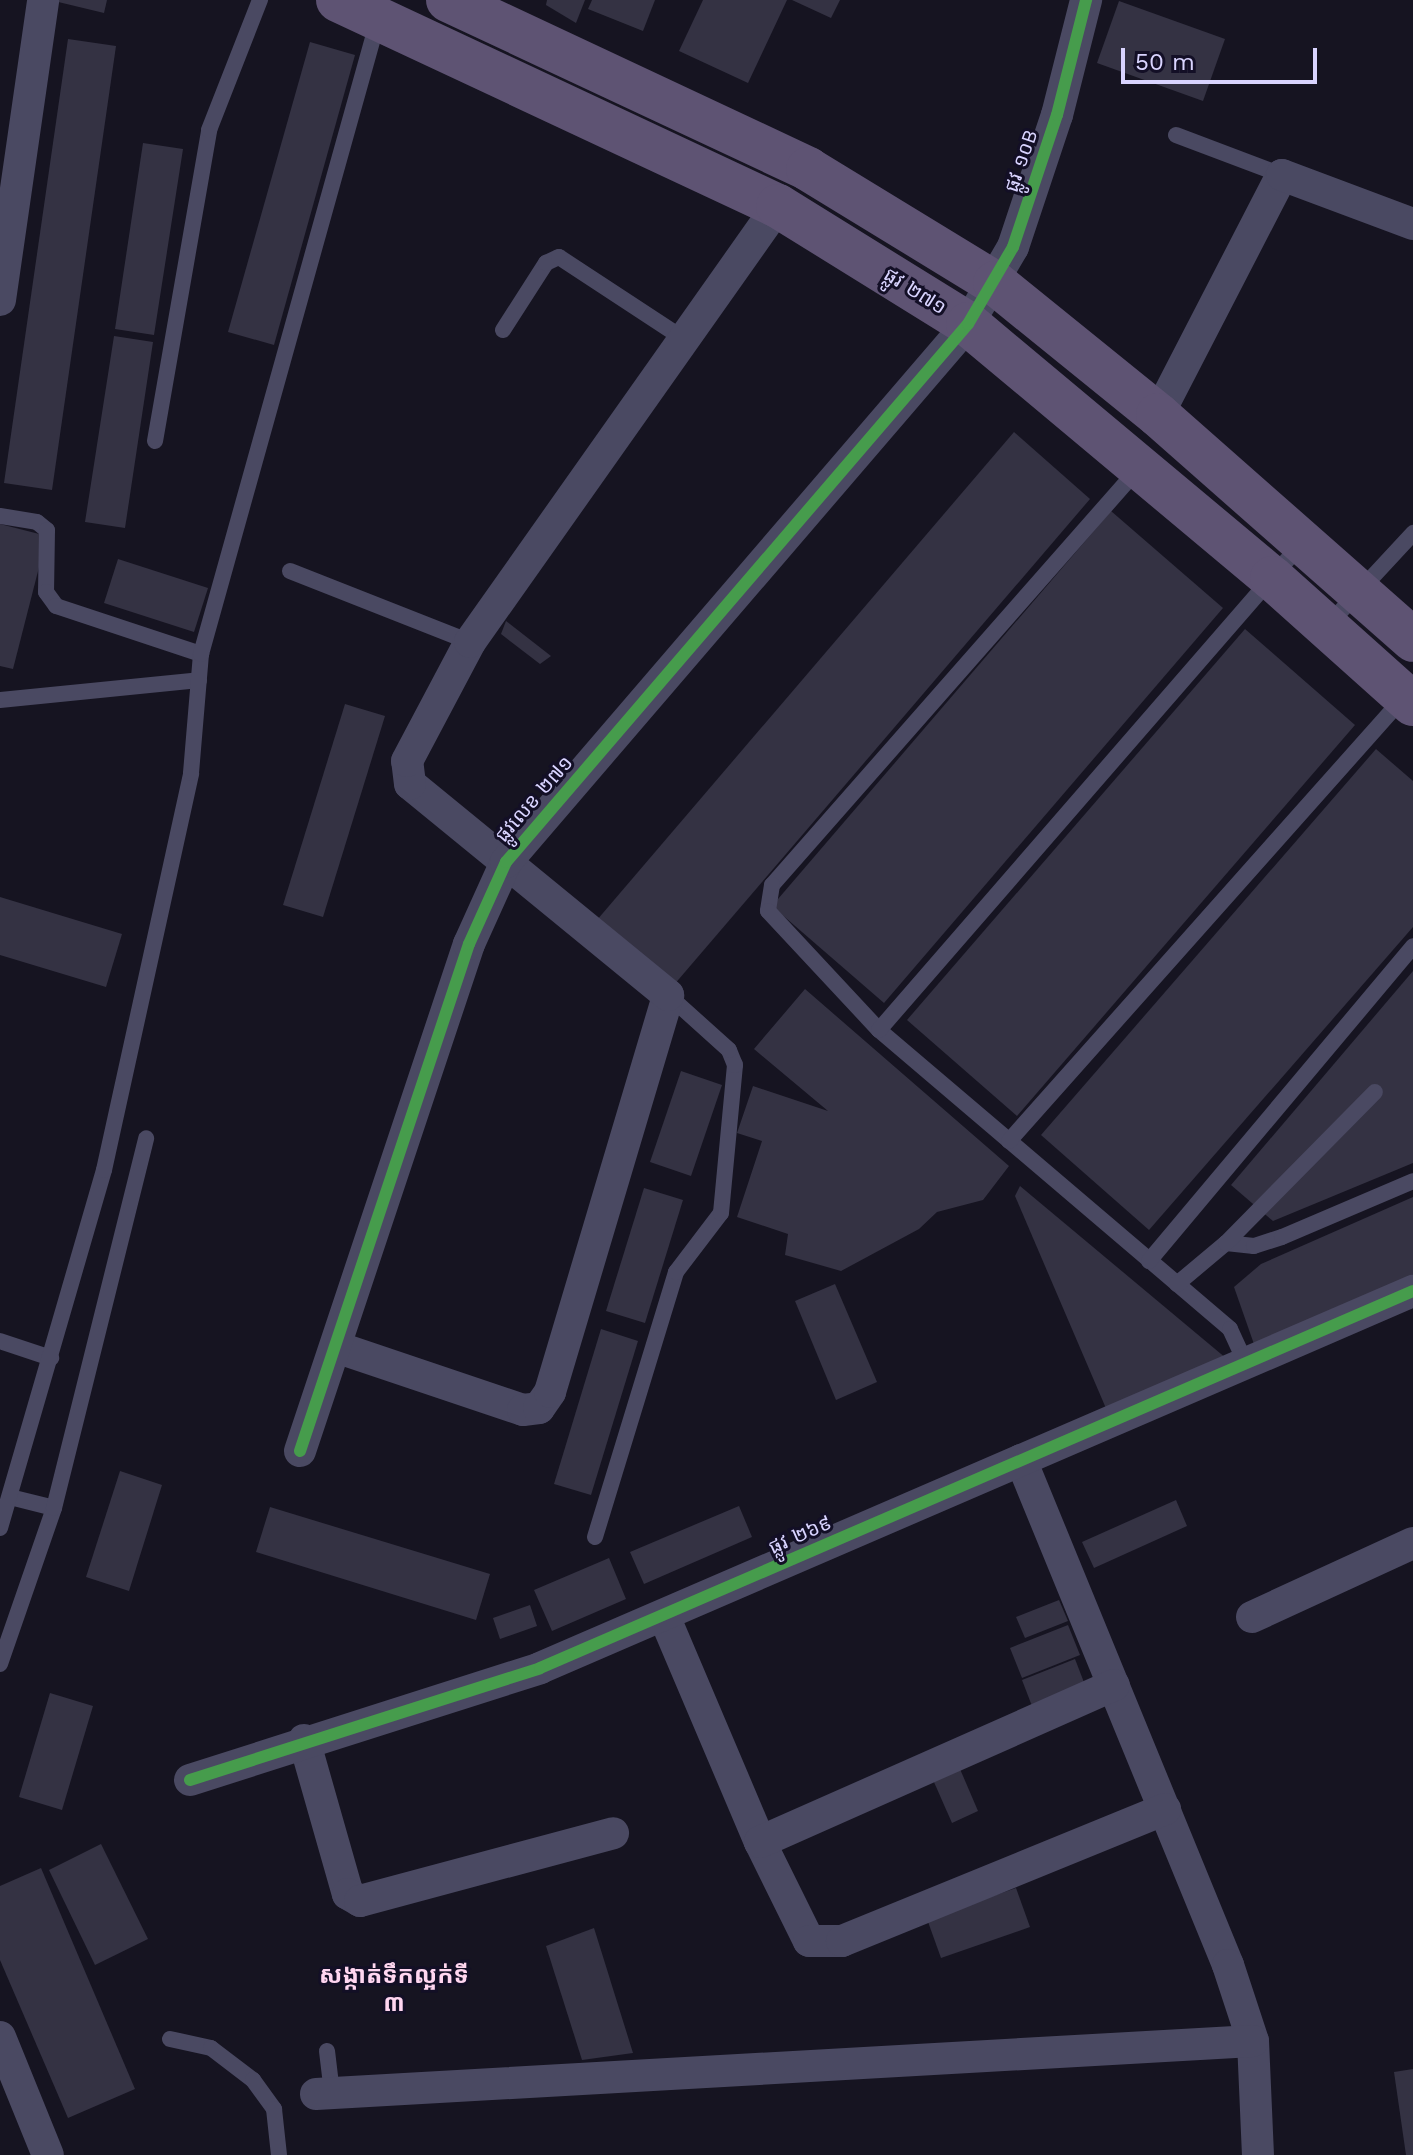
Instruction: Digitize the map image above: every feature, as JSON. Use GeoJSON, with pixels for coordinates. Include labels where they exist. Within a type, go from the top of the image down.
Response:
{"type":"FeatureCollection","features":[{"type":"Feature","properties":{"kind":"main road","name":"ផ្លូវ ២៧១"},"geometry":{"type":"LineString","coordinates":[[338,0],[382,10],[778,206],[968,324],[1272,578],[1409,700]]}},
{"type":"Feature","properties":{"kind":"main road"},"geometry":{"type":"LineString","coordinates":[[448,0],[808,169],[995,283],[1158,415],[1413,640]]}},
{"type":"Feature","properties":{"kind":"street"},"geometry":{"type":"LineString","coordinates":[[0,300],[10,157],[43,0]]}},
{"type":"Feature","properties":{"kind":"street","name":"ផ្លូវ ១០B"},"geometry":{"type":"LineString","coordinates":[[968,324],[995,283],[1013,247],[1057,115],[1086,0]]}},
{"type":"Feature","properties":{"kind":"street"},"geometry":{"type":"LineString","coordinates":[[1158,415],[1282,175],[1413,224]]}},
{"type":"Feature","properties":{"kind":"street"},"geometry":{"type":"LineString","coordinates":[[336,1347],[523,1410],[539,1408],[550,1392],[668,995],[406,776],[407,761],[470,642],[778,206]]}},
{"type":"Feature","properties":{"kind":"street","name":"ផ្លូវលេខ ២៧១"},"geometry":{"type":"LineString","coordinates":[[300,1451],[469,944],[506,862],[968,324]]}},
{"type":"Feature","properties":{"kind":"street","name":"ផ្លូវ ២៦៩"},"geometry":{"type":"LineString","coordinates":[[190,1780],[304,1740],[540,1668],[1247,1366],[1413,1291]]}},
{"type":"Feature","properties":{"kind":"street"},"geometry":{"type":"LineString","coordinates":[[1021,1460],[1165,1809],[1253,2041],[1258,2155]]}},
{"type":"Feature","properties":{"kind":"street"},"geometry":{"type":"LineString","coordinates":[[1252,1617],[1413,1543]]}},
{"type":"Feature","properties":{"kind":"street"},"geometry":{"type":"LineString","coordinates":[[664,1616],[760,1842],[796,1922],[809,1941],[842,1941],[1165,1809]]}},
{"type":"Feature","properties":{"kind":"street"},"geometry":{"type":"LineString","coordinates":[[760,1842],[1114,1685]]}},
{"type":"Feature","properties":{"kind":"street"},"geometry":{"type":"LineString","coordinates":[[304,1740],[348,1894],[360,1901],[613,1833]]}},
{"type":"Feature","properties":{"kind":"street"},"geometry":{"type":"LineString","coordinates":[[0,2037],[48,2155]]}},
{"type":"Feature","properties":{"kind":"street"},"geometry":{"type":"LineString","coordinates":[[324,2093],[1253,2041]]}},
{"type":"Feature","properties":{"kind":"lane"},"geometry":{"type":"LineString","coordinates":[[155,441],[209,130],[260,0]]}},
{"type":"Feature","properties":{"kind":"lane"},"geometry":{"type":"LineString","coordinates":[[0,1528],[104,1170],[191,773],[201,654],[382,10]]}},
{"type":"Feature","properties":{"kind":"lane"},"geometry":{"type":"LineString","coordinates":[[1176,135],[1282,175]]}},
{"type":"Feature","properties":{"kind":"lane"},"geometry":{"type":"LineString","coordinates":[[503,330],[546,263],[559,257],[684,339]]}},
{"type":"Feature","properties":{"kind":"lane"},"geometry":{"type":"LineString","coordinates":[[1140,468],[772,885],[768,911],[879,1030],[1230,1329],[1247,1366]]}},
{"type":"Feature","properties":{"kind":"lane"},"geometry":{"type":"LineString","coordinates":[[0,516],[37,522],[47,530],[46,592],[56,606],[201,654]]}},
{"type":"Feature","properties":{"kind":"lane"},"geometry":{"type":"LineString","coordinates":[[1327,626],[1413,533]]}},
{"type":"Feature","properties":{"kind":"lane"},"geometry":{"type":"LineString","coordinates":[[879,1030],[1302,543]]}},
{"type":"Feature","properties":{"kind":"lane"},"geometry":{"type":"LineString","coordinates":[[290,571],[470,642]]}},
{"type":"Feature","properties":{"kind":"lane"},"geometry":{"type":"LineString","coordinates":[[0,700],[199,680]]}},
{"type":"Feature","properties":{"kind":"lane"},"geometry":{"type":"LineString","coordinates":[[1009,1141],[1409,700]]}},
{"type":"Feature","properties":{"kind":"lane"},"geometry":{"type":"LineString","coordinates":[[1149,1261],[1413,946]]}},
{"type":"Feature","properties":{"kind":"lane"},"geometry":{"type":"LineString","coordinates":[[595,1537],[676,1272],[721,1213],[735,1065],[729,1050],[668,995]]}},
{"type":"Feature","properties":{"kind":"lane"},"geometry":{"type":"LineString","coordinates":[[1177,1284],[1226,1243],[1375,1092]]}},
{"type":"Feature","properties":{"kind":"lane"},"geometry":{"type":"LineString","coordinates":[[0,1664],[54,1508],[146,1138]]}},
{"type":"Feature","properties":{"kind":"lane"},"geometry":{"type":"LineString","coordinates":[[1226,1243],[1254,1246],[1282,1237],[1413,1181]]}},
{"type":"Feature","properties":{"kind":"lane"},"geometry":{"type":"LineString","coordinates":[[0,1341],[51,1358]]}},
{"type":"Feature","properties":{"kind":"lane"},"geometry":{"type":"LineString","coordinates":[[10,1497],[54,1508]]}},
{"type":"Feature","properties":{"kind":"lane"},"geometry":{"type":"LineString","coordinates":[[170,2039],[211,2048],[253,2080],[274,2109],[279,2155]]}},
{"type":"Feature","properties":{"kind":"lane"},"geometry":{"type":"LineString","coordinates":[[324,2093],[327,2051]]}},
{"type":"Feature","properties":{"kind":"building"},"geometry":{"type":"Polygon","coordinates":[[[50,0],[107,0],[104,13],[50,0]]]}},
{"type":"Feature","properties":{"kind":"building"},"geometry":{"type":"Polygon","coordinates":[[[547,0],[585,0],[576,23],[546,5],[547,0]]]}},
{"type":"Feature","properties":{"kind":"building"},"geometry":{"type":"Polygon","coordinates":[[[592,0],[655,0],[643,31],[588,9],[592,0]]]}},
{"type":"Feature","properties":{"kind":"building"},"geometry":{"type":"Polygon","coordinates":[[[703,0],[787,0],[748,83],[679,51],[703,0]]]}},
{"type":"Feature","properties":{"kind":"building"},"geometry":{"type":"Polygon","coordinates":[[[792,0],[840,0],[831,18],[792,0]]]}},
{"type":"Feature","properties":{"kind":"building"},"geometry":{"type":"Polygon","coordinates":[[[1119,1],[1225,39],[1203,101],[1097,63],[1119,1]]]}},
{"type":"Feature","properties":{"kind":"building"},"geometry":{"type":"Polygon","coordinates":[[[68,39],[116,46],[52,490],[4,483],[68,39]]]}},
{"type":"Feature","properties":{"kind":"building"},"geometry":{"type":"Polygon","coordinates":[[[310,42],[355,55],[274,345],[228,332],[310,42]]]}},
{"type":"Feature","properties":{"kind":"building"},"geometry":{"type":"Polygon","coordinates":[[[143,143],[183,149],[154,335],[115,329],[143,143]]]}},
{"type":"Feature","properties":{"kind":"building"},"geometry":{"type":"Polygon","coordinates":[[[114,336],[153,342],[125,528],[85,522],[114,336]]]}},
{"type":"Feature","properties":{"kind":"building"},"geometry":{"type":"Polygon","coordinates":[[[1014,432],[1090,499],[673,986],[597,920],[1014,432]]]}},
{"type":"Feature","properties":{"kind":"building"},"geometry":{"type":"Polygon","coordinates":[[[1111,511],[1223,608],[884,1003],[772,906],[1111,511]]]}},
{"type":"Feature","properties":{"kind":"building"},"geometry":{"type":"Polygon","coordinates":[[[0,524],[47,536],[13,669],[0,666],[0,524]]]}},
{"type":"Feature","properties":{"kind":"building"},"geometry":{"type":"Polygon","coordinates":[[[118,559],[208,588],[194,632],[104,603],[118,559]]]}},
{"type":"Feature","properties":{"kind":"building"},"geometry":{"type":"Polygon","coordinates":[[[506,621],[551,656],[540,664],[501,634],[506,621]]]}},
{"type":"Feature","properties":{"kind":"building"},"geometry":{"type":"Polygon","coordinates":[[[1245,629],[1355,725],[1017,1116],[907,1020],[1245,629]]]}},
{"type":"Feature","properties":{"kind":"building"},"geometry":{"type":"Polygon","coordinates":[[[345,704],[385,716],[323,917],[283,905],[345,704]]]}},
{"type":"Feature","properties":{"kind":"building"},"geometry":{"type":"Polygon","coordinates":[[[1376,749],[1413,781],[1413,927],[1149,1230],[1041,1135],[1376,749]]]}},
{"type":"Feature","properties":{"kind":"building"},"geometry":{"type":"Polygon","coordinates":[[[0,897],[122,934],[106,987],[0,955],[0,897]]]}},
{"type":"Feature","properties":{"kind":"building"},"geometry":{"type":"Polygon","coordinates":[[[1413,971],[1413,1163],[1273,1221],[1231,1185],[1413,971]]]}},
{"type":"Feature","properties":{"kind":"building"},"geometry":{"type":"Polygon","coordinates":[[[805,989],[1009,1166],[983,1200],[937,1212],[919,1229],[841,1271],[785,1255],[788,1234],[737,1217],[762,1141],[737,1133],[753,1086],[828,1111],[754,1049],[805,989]]]}},
{"type":"Feature","properties":{"kind":"building"},"geometry":{"type":"Polygon","coordinates":[[[681,1071],[722,1085],[691,1176],[650,1162],[681,1071]]]}},
{"type":"Feature","properties":{"kind":"building"},"geometry":{"type":"Polygon","coordinates":[[[1020,1186],[1233,1364],[1111,1420],[1015,1196],[1020,1186]]]}},
{"type":"Feature","properties":{"kind":"building"},"geometry":{"type":"Polygon","coordinates":[[[644,1188],[683,1200],[645,1323],[606,1311],[644,1188]]]}},
{"type":"Feature","properties":{"kind":"building"},"geometry":{"type":"Polygon","coordinates":[[[1413,1197],[1413,1275],[1255,1347],[1234,1287],[1261,1264],[1413,1197]]]}},
{"type":"Feature","properties":{"kind":"building"},"geometry":{"type":"Polygon","coordinates":[[[835,1284],[877,1382],[836,1400],[795,1301],[835,1284]]]}},
{"type":"Feature","properties":{"kind":"building"},"geometry":{"type":"Polygon","coordinates":[[[601,1329],[638,1341],[591,1495],[554,1484],[601,1329]]]}},
{"type":"Feature","properties":{"kind":"building"},"geometry":{"type":"Polygon","coordinates":[[[120,1471],[162,1485],[129,1591],[86,1577],[120,1471]]]}},
{"type":"Feature","properties":{"kind":"building"},"geometry":{"type":"Polygon","coordinates":[[[1176,1500],[1187,1526],[1094,1568],[1082,1542],[1176,1500]]]}},
{"type":"Feature","properties":{"kind":"building"},"geometry":{"type":"Polygon","coordinates":[[[739,1506],[752,1537],[644,1584],[630,1552],[739,1506]]]}},
{"type":"Feature","properties":{"kind":"building"},"geometry":{"type":"Polygon","coordinates":[[[270,1507],[490,1574],[476,1620],[256,1552],[270,1507]]]}},
{"type":"Feature","properties":{"kind":"building"},"geometry":{"type":"Polygon","coordinates":[[[609,1558],[626,1599],[552,1631],[534,1590],[609,1558]]]}},
{"type":"Feature","properties":{"kind":"building"},"geometry":{"type":"Polygon","coordinates":[[[1059,1600],[1068,1621],[1025,1638],[1016,1617],[1059,1600]]]}},
{"type":"Feature","properties":{"kind":"building"},"geometry":{"type":"Polygon","coordinates":[[[530,1605],[537,1626],[500,1639],[493,1618],[530,1605]]]}},
{"type":"Feature","properties":{"kind":"building"},"geometry":{"type":"Polygon","coordinates":[[[1068,1625],[1080,1655],[1022,1678],[1010,1648],[1068,1625]]]}},
{"type":"Feature","properties":{"kind":"building"},"geometry":{"type":"Polygon","coordinates":[[[1075,1659],[1085,1685],[1032,1706],[1022,1680],[1075,1659]]]}},
{"type":"Feature","properties":{"kind":"building"},"geometry":{"type":"Polygon","coordinates":[[[50,1693],[93,1706],[62,1810],[19,1797],[50,1693]]]}},
{"type":"Feature","properties":{"kind":"building"},"geometry":{"type":"Polygon","coordinates":[[[957,1762],[978,1811],[952,1823],[930,1773],[957,1762]]]}},
{"type":"Feature","properties":{"kind":"building"},"geometry":{"type":"Polygon","coordinates":[[[101,1844],[148,1939],[95,1965],[49,1870],[101,1844]]]}},
{"type":"Feature","properties":{"kind":"building"},"geometry":{"type":"Polygon","coordinates":[[[41,1868],[135,2089],[68,2118],[0,1960],[0,1886],[41,1868]]]}},
{"type":"Feature","properties":{"kind":"building"},"geometry":{"type":"Polygon","coordinates":[[[1016,1888],[1030,1927],[941,1958],[927,1919],[1016,1888]]]}},
{"type":"Feature","properties":{"kind":"building"},"geometry":{"type":"Polygon","coordinates":[[[594,1928],[633,2053],[582,2060],[546,1946],[594,1928]]]}},
{"type":"Feature","properties":{"kind":"building"},"geometry":{"type":"Polygon","coordinates":[[[1413,2069],[1413,2155],[1406,2155],[1394,2072],[1413,2069]]]}},
{"type":"Feature","properties":{"kind":"cycle path"},"geometry":{"type":"LineString","coordinates":[[300,1451],[469,944],[506,862],[968,324],[1013,247],[1057,115],[1086,0]]}},
{"type":"Feature","properties":{"kind":"cycle path"},"geometry":{"type":"LineString","coordinates":[[190,1780],[540,1668],[1413,1291]]}},
{"type":"Feature","properties":{"kind":"district","name":"សង្កាត់ទឹកល្អក់ទី ៣"},"geometry":{"type":"Point","coordinates":[394,1990]}}]}
